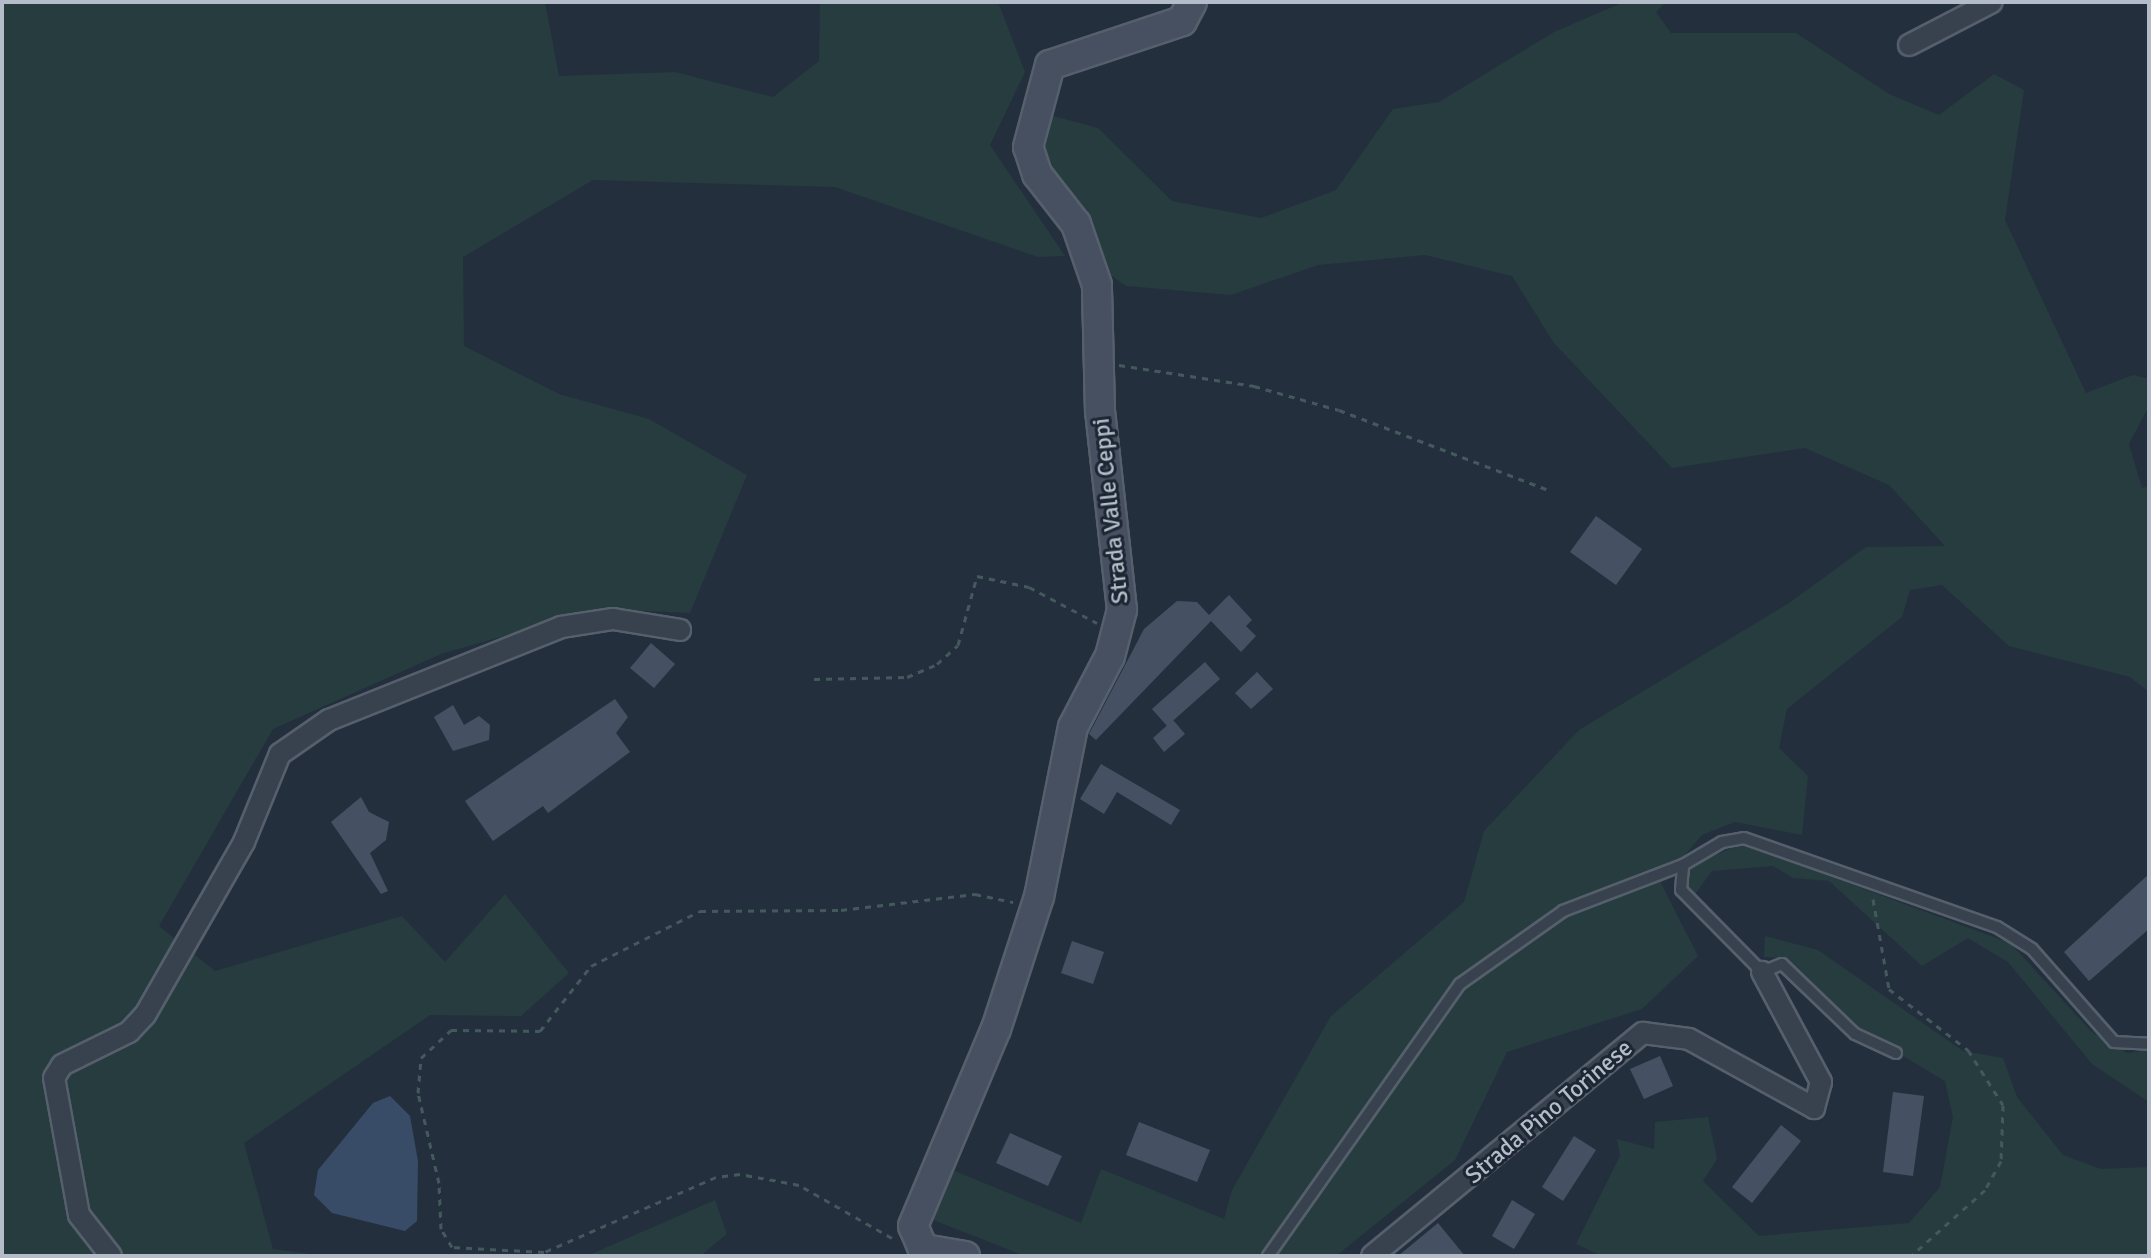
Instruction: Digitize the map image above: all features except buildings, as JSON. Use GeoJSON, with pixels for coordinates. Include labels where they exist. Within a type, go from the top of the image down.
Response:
{"type":"FeatureCollection","features":[{"type":"Feature","properties":{"kind":"street","name":"Strada Valle Ceppi"},"geometry":{"type":"LineString","coordinates":[[918,1242],[916,1216],[996,1029],[1034,912],[1073,727],[1120,632],[1090,254],[1030,162],[1042,79],[1077,51],[1182,21],[1192,2]]}},
{"type":"Feature","properties":{"kind":"street"},"geometry":{"type":"LineString","coordinates":[[1909,45],[1992,2]]}},
{"type":"Feature","properties":{"kind":"street"},"geometry":{"type":"LineString","coordinates":[[111,1256],[79,1215],[54,1078],[62,1065],[129,1032],[145,1015],[244,842],[280,754],[329,720],[561,627],[613,619],[680,630]]}},
{"type":"Feature","properties":{"kind":"street","name":"Strada Pino Torinese"},"geometry":{"type":"LineString","coordinates":[[1372,1256],[1489,1165],[1615,1050],[1643,1033],[1689,1039],[1814,1108],[1821,1082],[1762,972]]}},
{"type":"Feature","properties":{"kind":"street"},"geometry":{"type":"LineString","coordinates":[[918,1242],[932,1254],[965,1256]]}},
{"type":"Feature","properties":{"kind":"lane"},"geometry":{"type":"LineString","coordinates":[[1268,1256],[1460,984],[1563,911],[1683,865],[1722,842],[1744,838],[1868,879],[1997,927],[2032,949],[2114,1042],[2149,1044]]}},
{"type":"Feature","properties":{"kind":"lane"},"geometry":{"type":"LineString","coordinates":[[1683,865],[1681,890],[1762,972],[1782,964],[1855,1034],[1896,1053]]}},
{"type":"Feature","properties":{"kind":"path"},"geometry":{"type":"LineString","coordinates":[[1099,365],[1254,386],[1441,443],[1549,490]]}},
{"type":"Feature","properties":{"kind":"path"},"geometry":{"type":"LineString","coordinates":[[814,679],[907,677],[937,664],[958,645],[971,586],[987,574],[1079,609],[1098,631]]}},
{"type":"Feature","properties":{"kind":"path"},"geometry":{"type":"LineString","coordinates":[[1868,879],[1889,989],[1968,1050],[2003,1105],[2001,1161],[1985,1190],[1911,1256]]}},
{"type":"Feature","properties":{"kind":"path"},"geometry":{"type":"LineString","coordinates":[[918,1242],[888,1238],[799,1185],[740,1174],[716,1177],[544,1252],[452,1247],[441,1229],[439,1183],[418,1093],[421,1058],[451,1030],[540,1031],[591,966],[700,911],[841,910],[985,894],[1034,912]]}},
{"type":"Feature","properties":{"kind":"green space"},"geometry":{"type":"Polygon","coordinates":[[[2,2],[545,2],[559,76],[675,72],[773,97],[819,61],[820,2],[998,2],[1025,72],[990,145],[1065,256],[1038,257],[835,187],[593,180],[463,257],[464,346],[559,394],[649,419],[747,475],[690,613],[599,609],[441,654],[273,729],[159,926],[215,971],[402,916],[445,962],[505,894],[569,973],[521,1016],[430,1015],[244,1143],[273,1249],[325,1256],[2,1256],[2,2]]]}},
{"type":"Feature","properties":{"kind":"green space"},"geometry":{"type":"Polygon","coordinates":[[[1624,2],[1666,2],[1656,12],[1671,33],[1796,33],[1889,94],[1939,115],[1994,74],[2024,90],[2005,220],[2086,393],[2133,375],[2149,379],[2149,406],[2129,444],[2142,488],[2149,486],[2149,692],[2130,677],[2009,646],[1942,585],[1910,590],[1902,617],[1787,709],[1779,748],[1808,776],[1802,835],[1735,822],[1702,835],[1661,883],[1698,956],[1642,1009],[1507,1052],[1455,1160],[1336,1256],[1025,1256],[928,1218],[950,1169],[1081,1223],[1101,1169],[1224,1219],[1232,1190],[1331,1016],[1464,902],[1484,831],[1579,730],[1789,603],[1866,547],[1945,546],[1889,485],[1805,448],[1672,468],[1554,343],[1512,276],[1425,255],[1318,265],[1231,295],[1126,286],[1108,273],[1074,206],[1038,161],[1050,115],[1098,128],[1172,201],[1261,218],[1336,190],[1393,109],[1439,102],[1554,32],[1624,2]]]}},
{"type":"Feature","properties":{"kind":"green space"},"geometry":{"type":"Polygon","coordinates":[[[1742,844],[2010,943],[2092,1032],[2127,1053],[2149,1050],[2149,1102],[2092,1064],[2008,962],[1968,938],[1922,966],[1829,881],[1793,878],[1773,866],[1712,871],[1693,897],[1683,885],[1688,866],[1742,844]]]}},
{"type":"Feature","properties":{"kind":"green space"},"geometry":{"type":"Polygon","coordinates":[[[1765,936],[1818,950],[1963,1051],[2003,1058],[2017,1097],[2063,1155],[2101,1169],[2149,1167],[2149,1256],[1602,1256],[1576,1244],[1620,1156],[1617,1139],[1654,1149],[1655,1122],[1708,1117],[1717,1159],[1703,1181],[1759,1236],[1909,1223],[1940,1187],[1953,1117],[1945,1081],[1856,1028],[1780,958],[1764,957],[1765,936]]]}},
{"type":"Feature","properties":{"kind":"green space"},"geometry":{"type":"Polygon","coordinates":[[[715,1200],[727,1234],[700,1256],[587,1256],[715,1200]]]}},
{"type":"Feature","properties":{"kind":"water"},"geometry":{"type":"Polygon","coordinates":[[[390,1096],[410,1116],[418,1161],[417,1221],[405,1231],[332,1213],[314,1195],[318,1170],[373,1103],[390,1096]]]}}]}
